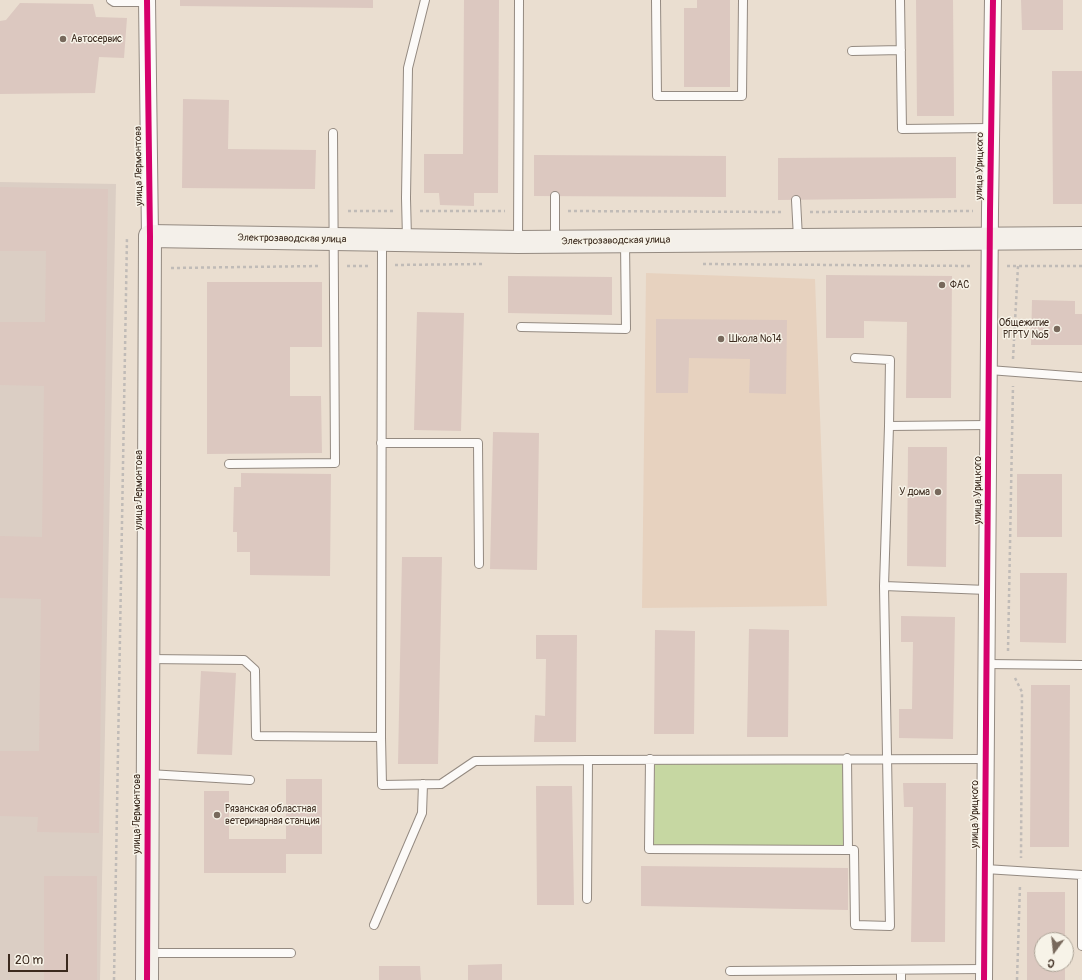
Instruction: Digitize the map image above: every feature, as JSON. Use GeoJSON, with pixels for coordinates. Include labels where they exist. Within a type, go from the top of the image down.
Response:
{"type":"FeatureCollection","features":[{"type":"Feature","properties":{"kind":"street","name":"улица Урицкого"},"geometry":{"type":"LineString","coordinates":[[984,975],[990,128],[993,0]]}},
{"type":"Feature","properties":{"kind":"street","name":"улица Лермонтова"},"geometry":{"type":"LineString","coordinates":[[146,980],[150,236],[147,1]]}},
{"type":"Feature","properties":{"kind":"street","name":"Электрозаводская улица"},"geometry":{"type":"LineString","coordinates":[[150,236],[382,241],[518,242],[1082,238]]}},
{"type":"Feature","properties":{"kind":"lane"},"geometry":{"type":"LineString","coordinates":[[111,0],[114,2],[147,1]]}},
{"type":"Feature","properties":{"kind":"lane"},"geometry":{"type":"LineString","coordinates":[[407,241],[406,198],[408,68],[425,0]]}},
{"type":"Feature","properties":{"kind":"lane"},"geometry":{"type":"LineString","coordinates":[[518,242],[519,0]]}},
{"type":"Feature","properties":{"kind":"lane"},"geometry":{"type":"LineString","coordinates":[[656,0],[657,96],[742,96],[743,0]]}},
{"type":"Feature","properties":{"kind":"lane"},"geometry":{"type":"LineString","coordinates":[[900,0],[902,129],[990,128]]}},
{"type":"Feature","properties":{"kind":"lane"},"geometry":{"type":"LineString","coordinates":[[852,51],[901,50]]}},
{"type":"Feature","properties":{"kind":"lane"},"geometry":{"type":"LineString","coordinates":[[229,464],[335,463],[333,133]]}},
{"type":"Feature","properties":{"kind":"lane"},"geometry":{"type":"LineString","coordinates":[[555,196],[555,242]]}},
{"type":"Feature","properties":{"kind":"lane"},"geometry":{"type":"LineString","coordinates":[[796,200],[798,239]]}},
{"type":"Feature","properties":{"kind":"lane"},"geometry":{"type":"LineString","coordinates":[[382,241],[382,785],[441,784],[475,761],[846,758],[986,759]]}},
{"type":"Feature","properties":{"kind":"lane"},"geometry":{"type":"LineString","coordinates":[[521,327],[626,329],[625,241]]}},
{"type":"Feature","properties":{"kind":"lane"},"geometry":{"type":"LineString","coordinates":[[650,759],[649,849],[854,850],[855,925],[890,926],[885,758],[884,586],[890,360],[856,358]]}},
{"type":"Feature","properties":{"kind":"lane"},"geometry":{"type":"LineString","coordinates":[[989,370],[1082,377]]}},
{"type":"Feature","properties":{"kind":"lane"},"geometry":{"type":"LineString","coordinates":[[889,426],[988,425]]}},
{"type":"Feature","properties":{"kind":"lane"},"geometry":{"type":"LineString","coordinates":[[381,443],[478,444],[479,564]]}},
{"type":"Feature","properties":{"kind":"lane"},"geometry":{"type":"LineString","coordinates":[[884,586],[987,590]]}},
{"type":"Feature","properties":{"kind":"lane"},"geometry":{"type":"LineString","coordinates":[[147,659],[244,660],[255,670],[256,736],[381,737]]}},
{"type":"Feature","properties":{"kind":"lane"},"geometry":{"type":"LineString","coordinates":[[986,664],[1082,665]]}},
{"type":"Feature","properties":{"kind":"lane"},"geometry":{"type":"LineString","coordinates":[[846,758],[848,850]]}},
{"type":"Feature","properties":{"kind":"lane"},"geometry":{"type":"LineString","coordinates":[[587,899],[588,760]]}},
{"type":"Feature","properties":{"kind":"lane"},"geometry":{"type":"LineString","coordinates":[[147,774],[250,780]]}},
{"type":"Feature","properties":{"kind":"lane"},"geometry":{"type":"LineString","coordinates":[[374,925],[422,813],[423,784]]}},
{"type":"Feature","properties":{"kind":"lane"},"geometry":{"type":"LineString","coordinates":[[985,869],[1082,873],[1082,946]]}},
{"type":"Feature","properties":{"kind":"lane"},"geometry":{"type":"LineString","coordinates":[[147,953],[291,953]]}},
{"type":"Feature","properties":{"kind":"lane"},"geometry":{"type":"LineString","coordinates":[[730,971],[901,970],[984,975]]}},
{"type":"Feature","properties":{"kind":"lane"},"geometry":{"type":"LineString","coordinates":[[901,970],[901,980]]}},
{"type":"Feature","properties":{"kind":"path"},"geometry":{"type":"LineString","coordinates":[[797,212],[990,211]]}},
{"type":"Feature","properties":{"kind":"path"},"geometry":{"type":"LineString","coordinates":[[114,980],[127,237]]}},
{"type":"Feature","properties":{"kind":"path"},"geometry":{"type":"LineString","coordinates":[[696,264],[1082,266]]}},
{"type":"Feature","properties":{"kind":"path"},"geometry":{"type":"LineString","coordinates":[[1017,980],[1021,871],[1022,692],[1007,664],[1013,371],[1018,266]]}},
{"type":"Feature","properties":{"kind":"shaded area"},"geometry":{"type":"Polygon","coordinates":[[[0,182],[116,184],[100,980],[0,980],[0,182]]]}},
{"type":"Feature","properties":{"kind":"shaded area"},"geometry":{"type":"Polygon","coordinates":[[[646,273],[815,279],[827,606],[642,608],[646,273]]]}},
{"type":"Feature","properties":{"kind":"green space"},"geometry":{"type":"Polygon","coordinates":[[[843,762],[845,845],[652,845],[655,763],[843,762]]]}},
{"type":"Feature","properties":{"kind":"building"},"geometry":{"type":"Polygon","coordinates":[[[180,0],[373,0],[373,8],[180,6],[180,0]]]}},
{"type":"Feature","properties":{"kind":"building"},"geometry":{"type":"Polygon","coordinates":[[[464,0],[499,0],[498,193],[474,193],[474,206],[440,205],[439,193],[424,193],[424,154],[463,154],[464,0]]]}},
{"type":"Feature","properties":{"kind":"building"},"geometry":{"type":"Polygon","coordinates":[[[697,0],[730,0],[730,87],[684,87],[684,8],[697,8],[697,0]]]}},
{"type":"Feature","properties":{"kind":"building"},"geometry":{"type":"Polygon","coordinates":[[[916,0],[953,0],[954,116],[917,116],[916,0]]]}},
{"type":"Feature","properties":{"kind":"building"},"geometry":{"type":"Polygon","coordinates":[[[1021,0],[1063,0],[1063,30],[1022,30],[1021,0]]]}},
{"type":"Feature","properties":{"kind":"building","name":"Автосервис"},"geometry":{"type":"Polygon","coordinates":[[[20,3],[93,4],[96,17],[127,18],[124,58],[99,57],[95,93],[0,94],[0,21],[6,20],[20,3]]]}},
{"type":"Feature","properties":{"kind":"building"},"geometry":{"type":"Polygon","coordinates":[[[1052,71],[1082,71],[1082,204],[1053,204],[1052,71]]]}},
{"type":"Feature","properties":{"kind":"building"},"geometry":{"type":"Polygon","coordinates":[[[183,99],[229,100],[228,149],[316,150],[315,189],[182,188],[183,99]]]}},
{"type":"Feature","properties":{"kind":"building"},"geometry":{"type":"Polygon","coordinates":[[[534,155],[726,156],[726,197],[534,196],[534,155]]]}},
{"type":"Feature","properties":{"kind":"building"},"geometry":{"type":"Polygon","coordinates":[[[956,157],[956,198],[778,200],[778,158],[956,157]]]}},
{"type":"Feature","properties":{"kind":"building"},"geometry":{"type":"Polygon","coordinates":[[[0,187],[108,189],[99,833],[37,832],[38,817],[0,816],[0,751],[39,751],[41,599],[0,598],[0,536],[42,537],[44,386],[0,385],[0,322],[45,322],[46,251],[0,251],[0,187]]]}},
{"type":"Feature","properties":{"kind":"building"},"geometry":{"type":"Polygon","coordinates":[[[826,275],[952,276],[951,398],[906,398],[907,322],[864,321],[864,338],[826,338],[826,275]]]}},
{"type":"Feature","properties":{"kind":"building"},"geometry":{"type":"Polygon","coordinates":[[[508,276],[612,277],[612,315],[508,313],[508,276]]]}},
{"type":"Feature","properties":{"kind":"building"},"geometry":{"type":"Polygon","coordinates":[[[207,282],[322,282],[322,347],[290,347],[290,396],[321,396],[322,453],[207,454],[207,282]]]}},
{"type":"Feature","properties":{"kind":"building","name":"Общежитие РГРТУ №5"},"geometry":{"type":"Polygon","coordinates":[[[1032,300],[1075,301],[1075,314],[1082,314],[1082,345],[1031,345],[1032,300]]]}},
{"type":"Feature","properties":{"kind":"building"},"geometry":{"type":"Polygon","coordinates":[[[417,312],[464,313],[461,431],[414,430],[417,312]]]}},
{"type":"Feature","properties":{"kind":"building","name":"Школа №14"},"geometry":{"type":"Polygon","coordinates":[[[656,319],[787,320],[786,394],[749,393],[750,359],[689,358],[688,393],[656,393],[656,319]]]}},
{"type":"Feature","properties":{"kind":"building"},"geometry":{"type":"Polygon","coordinates":[[[493,432],[539,433],[537,570],[490,569],[493,432]]]}},
{"type":"Feature","properties":{"kind":"building"},"geometry":{"type":"Polygon","coordinates":[[[908,447],[947,447],[946,567],[907,566],[908,447]]]}},
{"type":"Feature","properties":{"kind":"building"},"geometry":{"type":"Polygon","coordinates":[[[241,473],[331,474],[330,576],[250,575],[250,552],[237,552],[237,532],[233,532],[234,487],[241,487],[241,473]]]}},
{"type":"Feature","properties":{"kind":"building"},"geometry":{"type":"Polygon","coordinates":[[[1017,474],[1062,474],[1062,537],[1017,537],[1017,474]]]}},
{"type":"Feature","properties":{"kind":"building"},"geometry":{"type":"Polygon","coordinates":[[[402,557],[442,557],[438,764],[398,764],[402,557]]]}},
{"type":"Feature","properties":{"kind":"building"},"geometry":{"type":"Polygon","coordinates":[[[1020,573],[1067,573],[1066,643],[1020,642],[1020,573]]]}},
{"type":"Feature","properties":{"kind":"building"},"geometry":{"type":"Polygon","coordinates":[[[901,616],[955,617],[953,739],[899,738],[899,709],[912,709],[913,642],[901,642],[901,616]]]}},
{"type":"Feature","properties":{"kind":"building"},"geometry":{"type":"Polygon","coordinates":[[[749,629],[789,630],[788,737],[747,737],[749,629]]]}},
{"type":"Feature","properties":{"kind":"building"},"geometry":{"type":"Polygon","coordinates":[[[655,630],[695,631],[694,734],[654,734],[655,630]]]}},
{"type":"Feature","properties":{"kind":"building"},"geometry":{"type":"Polygon","coordinates":[[[536,635],[577,635],[576,742],[534,742],[535,715],[545,716],[546,659],[536,659],[536,635]]]}},
{"type":"Feature","properties":{"kind":"building"},"geometry":{"type":"Polygon","coordinates":[[[201,671],[236,673],[232,755],[197,754],[201,671]]]}},
{"type":"Feature","properties":{"kind":"building"},"geometry":{"type":"Polygon","coordinates":[[[1031,685],[1070,685],[1069,847],[1030,847],[1031,685]]]}},
{"type":"Feature","properties":{"kind":"building"},"geometry":{"type":"Polygon","coordinates":[[[286,779],[322,779],[322,854],[286,854],[286,873],[204,873],[204,791],[229,791],[229,839],[286,839],[286,779]]]}},
{"type":"Feature","properties":{"kind":"building"},"geometry":{"type":"Polygon","coordinates":[[[903,783],[946,783],[945,942],[911,942],[913,807],[904,807],[903,783]]]}},
{"type":"Feature","properties":{"kind":"building"},"geometry":{"type":"Polygon","coordinates":[[[536,786],[572,786],[574,905],[537,905],[536,786]]]}},
{"type":"Feature","properties":{"kind":"building"},"geometry":{"type":"Polygon","coordinates":[[[641,866],[848,868],[848,910],[641,906],[641,866]]]}},
{"type":"Feature","properties":{"kind":"building"},"geometry":{"type":"Polygon","coordinates":[[[44,876],[97,876],[97,980],[44,980],[44,876]]]}},
{"type":"Feature","properties":{"kind":"building"},"geometry":{"type":"Polygon","coordinates":[[[1027,892],[1065,892],[1065,932],[1034,932],[1034,972],[1065,972],[1065,980],[1027,980],[1027,892]]]}},
{"type":"Feature","properties":{"kind":"building"},"geometry":{"type":"Polygon","coordinates":[[[502,964],[502,980],[468,980],[468,965],[502,964]]]}},
{"type":"Feature","properties":{"kind":"building"},"geometry":{"type":"Polygon","coordinates":[[[379,966],[420,966],[421,980],[379,980],[379,966]]]}},
{"type":"Feature","properties":{"kind":"cycle path"},"geometry":{"type":"LineString","coordinates":[[147,0],[150,236],[147,980]]}},
{"type":"Feature","properties":{"kind":"cycle path"},"geometry":{"type":"LineString","coordinates":[[984,980],[993,0]]}},
{"type":"Feature","properties":{"kind":"place","name":"Автосервис"},"geometry":{"type":"Point","coordinates":[63,39]}},
{"type":"Feature","properties":{"kind":"place","name":"ФАС"},"geometry":{"type":"Point","coordinates":[942,285]}},
{"type":"Feature","properties":{"kind":"place","name":"Общежитие РГРТУ №5"},"geometry":{"type":"Point","coordinates":[1057,329]}},
{"type":"Feature","properties":{"kind":"place","name":"Школа №14"},"geometry":{"type":"Point","coordinates":[721,339]}},
{"type":"Feature","properties":{"kind":"place","name":"У дома"},"geometry":{"type":"Point","coordinates":[938,492]}},
{"type":"Feature","properties":{"kind":"place","name":"Рязанская областная ветеринарная станция"},"geometry":{"type":"Point","coordinates":[217,815]}}]}
